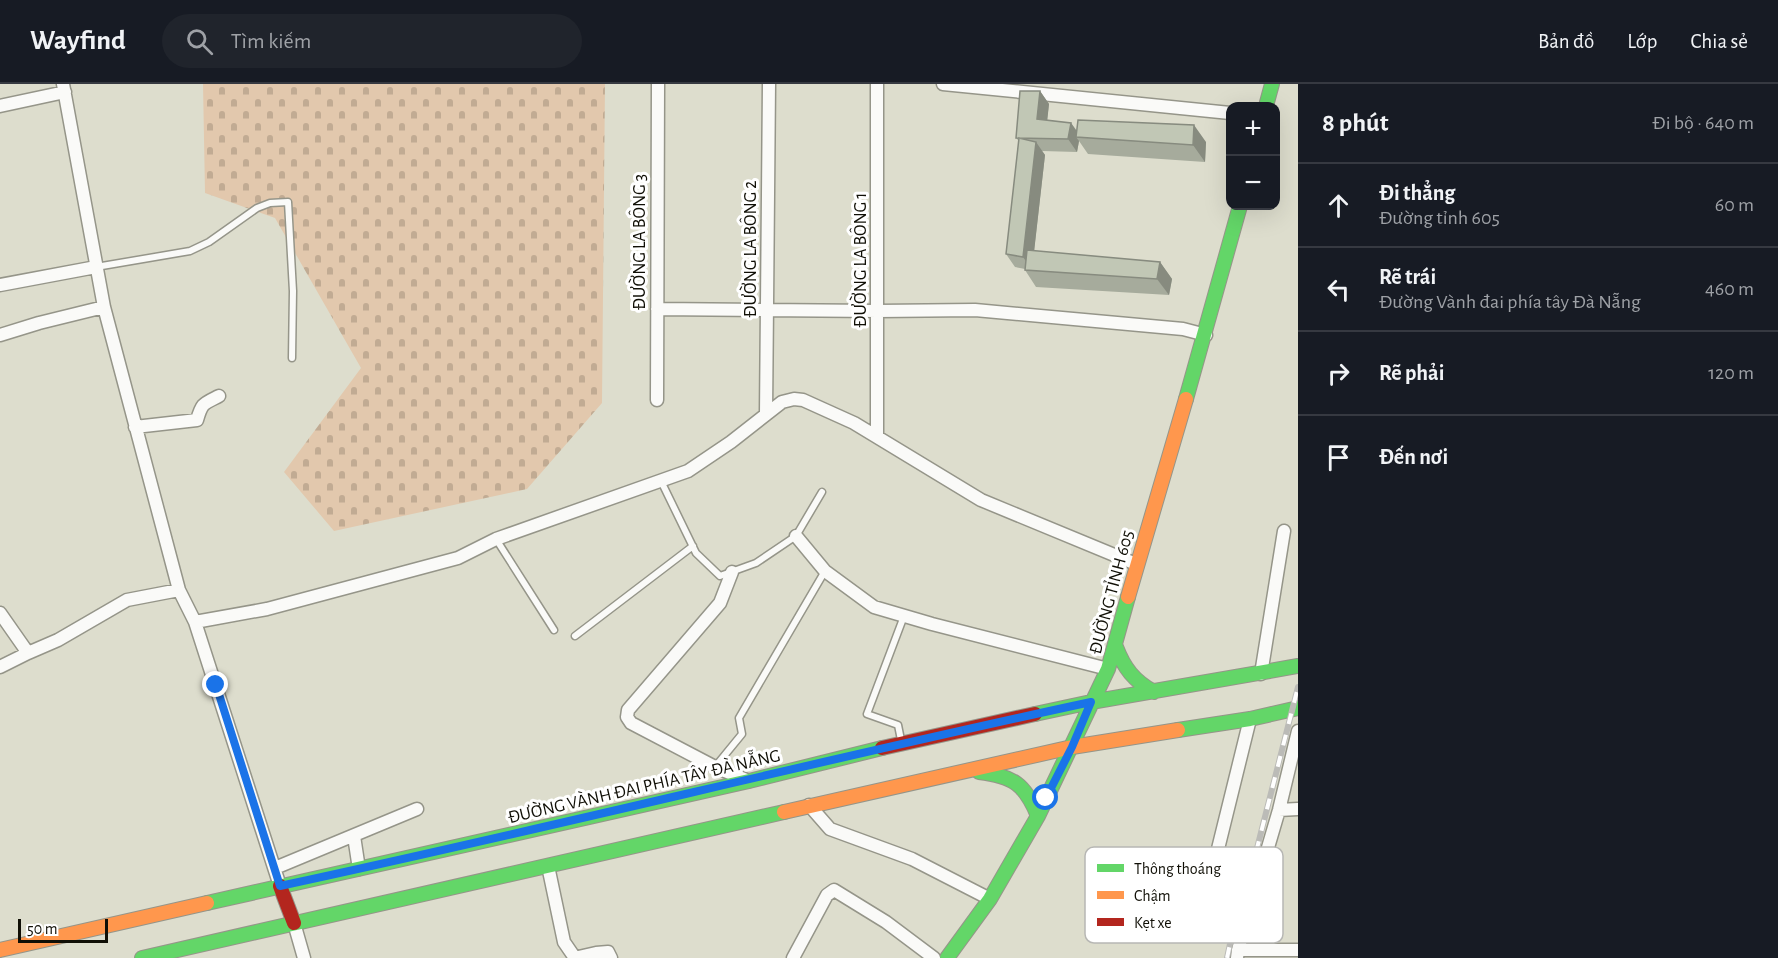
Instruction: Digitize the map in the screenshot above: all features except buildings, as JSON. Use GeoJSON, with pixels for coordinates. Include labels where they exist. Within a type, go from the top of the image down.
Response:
{"type":"FeatureCollection","features":[{"type":"Feature","properties":{"kind":"main road"},"geometry":{"type":"LineString","coordinates":[[1267,102],[1272,84]]}},
{"type":"Feature","properties":{"kind":"main road","name":"ĐƯỜNG TỈNH 605"},"geometry":{"type":"LineString","coordinates":[[947,958],[990,899],[1038,816],[1108,669],[1116,647],[1136,564],[1206,335],[1239,210]]}},
{"type":"Feature","properties":{"kind":"main road"},"geometry":{"type":"LineString","coordinates":[[1116,647],[1130,675],[1138,684],[1154,692]]}},
{"type":"Feature","properties":{"kind":"main road","name":"ĐƯỜNG VÀNH ĐAI PHÍA TÂY ĐÀ NẴNG"},"geometry":{"type":"LineString","coordinates":[[0,950],[749,781],[901,743],[1091,702],[1298,666]]}},
{"type":"Feature","properties":{"kind":"main road"},"geometry":{"type":"LineString","coordinates":[[141,958],[1072,747],[1250,719],[1298,708]]}},
{"type":"Feature","properties":{"kind":"main road"},"geometry":{"type":"LineString","coordinates":[[966,770],[1001,774],[1015,781],[1024,788],[1038,816]]}},
{"type":"Feature","properties":{"kind":"main road"},"geometry":{"type":"LineString","coordinates":[[280,886],[294,923]]}},
{"type":"Feature","properties":{"kind":"street","name":"ĐƯỜNG LA BÔNG 3"},"geometry":{"type":"LineString","coordinates":[[657,400],[658,84]]}},
{"type":"Feature","properties":{"kind":"street","name":"ĐƯỜNG LA BÔNG 2"},"geometry":{"type":"LineString","coordinates":[[766,414],[769,84]]}},
{"type":"Feature","properties":{"kind":"street","name":"ĐƯỜNG LA BÔNG 1"},"geometry":{"type":"LineString","coordinates":[[877,84],[877,437]]}},
{"type":"Feature","properties":{"kind":"street"},"geometry":{"type":"LineString","coordinates":[[943,84],[1226,113]]}},
{"type":"Feature","properties":{"kind":"street"},"geometry":{"type":"LineString","coordinates":[[0,106],[64,88],[104,307],[179,590],[195,622],[280,886]]}},
{"type":"Feature","properties":{"kind":"street"},"geometry":{"type":"LineString","coordinates":[[0,285],[96,267]]}},
{"type":"Feature","properties":{"kind":"street"},"geometry":{"type":"LineString","coordinates":[[0,335],[104,307]]}},
{"type":"Feature","properties":{"kind":"street"},"geometry":{"type":"LineString","coordinates":[[657,309],[975,310],[1183,328],[1206,335]]}},
{"type":"Feature","properties":{"kind":"street"},"geometry":{"type":"LineString","coordinates":[[135,427],[197,420],[202,404],[219,396]]}},
{"type":"Feature","properties":{"kind":"street"},"geometry":{"type":"LineString","coordinates":[[195,622],[267,609],[458,558],[496,539],[688,471],[731,442],[782,402],[799,399],[854,423],[981,500],[1136,564]]}},
{"type":"Feature","properties":{"kind":"street"},"geometry":{"type":"LineString","coordinates":[[1261,674],[1284,531]]}},
{"type":"Feature","properties":{"kind":"street"},"geometry":{"type":"LineString","coordinates":[[796,536],[825,571],[873,607],[1108,669]]}},
{"type":"Feature","properties":{"kind":"street"},"geometry":{"type":"LineString","coordinates":[[732,572],[720,603],[628,710],[627,714],[631,723],[715,767],[749,781]]}},
{"type":"Feature","properties":{"kind":"street"},"geometry":{"type":"LineString","coordinates":[[0,667],[58,640],[127,600],[179,590]]}},
{"type":"Feature","properties":{"kind":"street"},"geometry":{"type":"LineString","coordinates":[[0,613],[28,653]]}},
{"type":"Feature","properties":{"kind":"street"},"geometry":{"type":"LineString","coordinates":[[1218,847],[1250,719]]}},
{"type":"Feature","properties":{"kind":"street"},"geometry":{"type":"LineString","coordinates":[[1268,847],[1298,731]]}},
{"type":"Feature","properties":{"kind":"street"},"geometry":{"type":"LineString","coordinates":[[809,806],[830,829],[912,859],[990,899]]}},
{"type":"Feature","properties":{"kind":"street"},"geometry":{"type":"LineString","coordinates":[[275,868],[417,808]]}},
{"type":"Feature","properties":{"kind":"street"},"geometry":{"type":"LineString","coordinates":[[1279,810],[1298,809]]}},
{"type":"Feature","properties":{"kind":"street"},"geometry":{"type":"LineString","coordinates":[[354,836],[359,869]]}},
{"type":"Feature","properties":{"kind":"street"},"geometry":{"type":"LineString","coordinates":[[548,866],[564,942],[572,956],[608,952],[610,958]]}},
{"type":"Feature","properties":{"kind":"street"},"geometry":{"type":"LineString","coordinates":[[793,958],[827,895],[834,890],[886,922],[934,958]]}},
{"type":"Feature","properties":{"kind":"street"},"geometry":{"type":"LineString","coordinates":[[294,923],[304,958]]}},
{"type":"Feature","properties":{"kind":"street"},"geometry":{"type":"LineString","coordinates":[[1237,954],[1298,950]]}},
{"type":"Feature","properties":{"kind":"lane"},"geometry":{"type":"LineString","coordinates":[[96,267],[190,251],[209,242],[257,208],[270,203],[288,202],[292,280],[292,358]]}},
{"type":"Feature","properties":{"kind":"lane"},"geometry":{"type":"LineString","coordinates":[[660,481],[696,553],[720,576],[756,563],[796,536],[822,492]]}},
{"type":"Feature","properties":{"kind":"lane"},"geometry":{"type":"LineString","coordinates":[[496,539],[554,630]]}},
{"type":"Feature","properties":{"kind":"lane"},"geometry":{"type":"LineString","coordinates":[[575,636],[693,546]]}},
{"type":"Feature","properties":{"kind":"lane"},"geometry":{"type":"LineString","coordinates":[[715,767],[742,735],[739,718],[825,571]]}},
{"type":"Feature","properties":{"kind":"lane"},"geometry":{"type":"LineString","coordinates":[[901,743],[898,725],[867,714],[904,616]]}},
{"type":"Feature","properties":{"kind":"green space"},"geometry":{"type":"Polygon","coordinates":[[[203,84],[605,84],[602,403],[527,489],[334,531],[284,472],[361,368],[275,218],[205,193],[203,84]]]}},
{"type":"Feature","properties":{"kind":"railway"},"geometry":{"type":"LineString","coordinates":[[1257,847],[1298,687]]}},
{"type":"Feature","properties":{"kind":"railway"},"geometry":{"type":"LineString","coordinates":[[1227,958],[1230,943]]}},
{"type":"Feature","properties":{"kind":"traffic: fast"},"geometry":{"type":"LineString","coordinates":[[1267,102],[1272,84]]}},
{"type":"Feature","properties":{"kind":"traffic: fast"},"geometry":{"type":"LineString","coordinates":[[1186,399],[1239,210]]}},
{"type":"Feature","properties":{"kind":"traffic: fast"},"geometry":{"type":"LineString","coordinates":[[947,958],[990,899],[1038,816],[1108,669],[1128,597]]}},
{"type":"Feature","properties":{"kind":"traffic: fast"},"geometry":{"type":"LineString","coordinates":[[1116,647],[1130,673],[1154,692]]}},
{"type":"Feature","properties":{"kind":"traffic: fast"},"geometry":{"type":"LineString","coordinates":[[1035,714],[1298,666]]}},
{"type":"Feature","properties":{"kind":"traffic: fast"},"geometry":{"type":"LineString","coordinates":[[1178,730],[1250,719],[1298,708]]}},
{"type":"Feature","properties":{"kind":"traffic: fast"},"geometry":{"type":"LineString","coordinates":[[207,903],[749,781],[882,748]]}},
{"type":"Feature","properties":{"kind":"traffic: fast"},"geometry":{"type":"LineString","coordinates":[[979,772],[1009,779],[1023,789],[1038,816]]}},
{"type":"Feature","properties":{"kind":"traffic: fast"},"geometry":{"type":"LineString","coordinates":[[142,958],[784,812]]}},
{"type":"Feature","properties":{"kind":"traffic: slow"},"geometry":{"type":"LineString","coordinates":[[1128,597],[1186,399]]}},
{"type":"Feature","properties":{"kind":"traffic: slow"},"geometry":{"type":"LineString","coordinates":[[784,812],[1072,747],[1178,730]]}},
{"type":"Feature","properties":{"kind":"traffic: slow"},"geometry":{"type":"LineString","coordinates":[[0,950],[207,903]]}},
{"type":"Feature","properties":{"kind":"traffic: jam"},"geometry":{"type":"LineString","coordinates":[[882,748],[1035,714]]}},
{"type":"Feature","properties":{"kind":"traffic: jam"},"geometry":{"type":"LineString","coordinates":[[280,886],[294,923]]}},
{"type":"Feature","properties":{"kind":"route"},"geometry":{"type":"LineString","coordinates":[[216,685],[280,886],[749,781],[901,743],[1091,702],[1072,747],[1046,798]]}}]}
